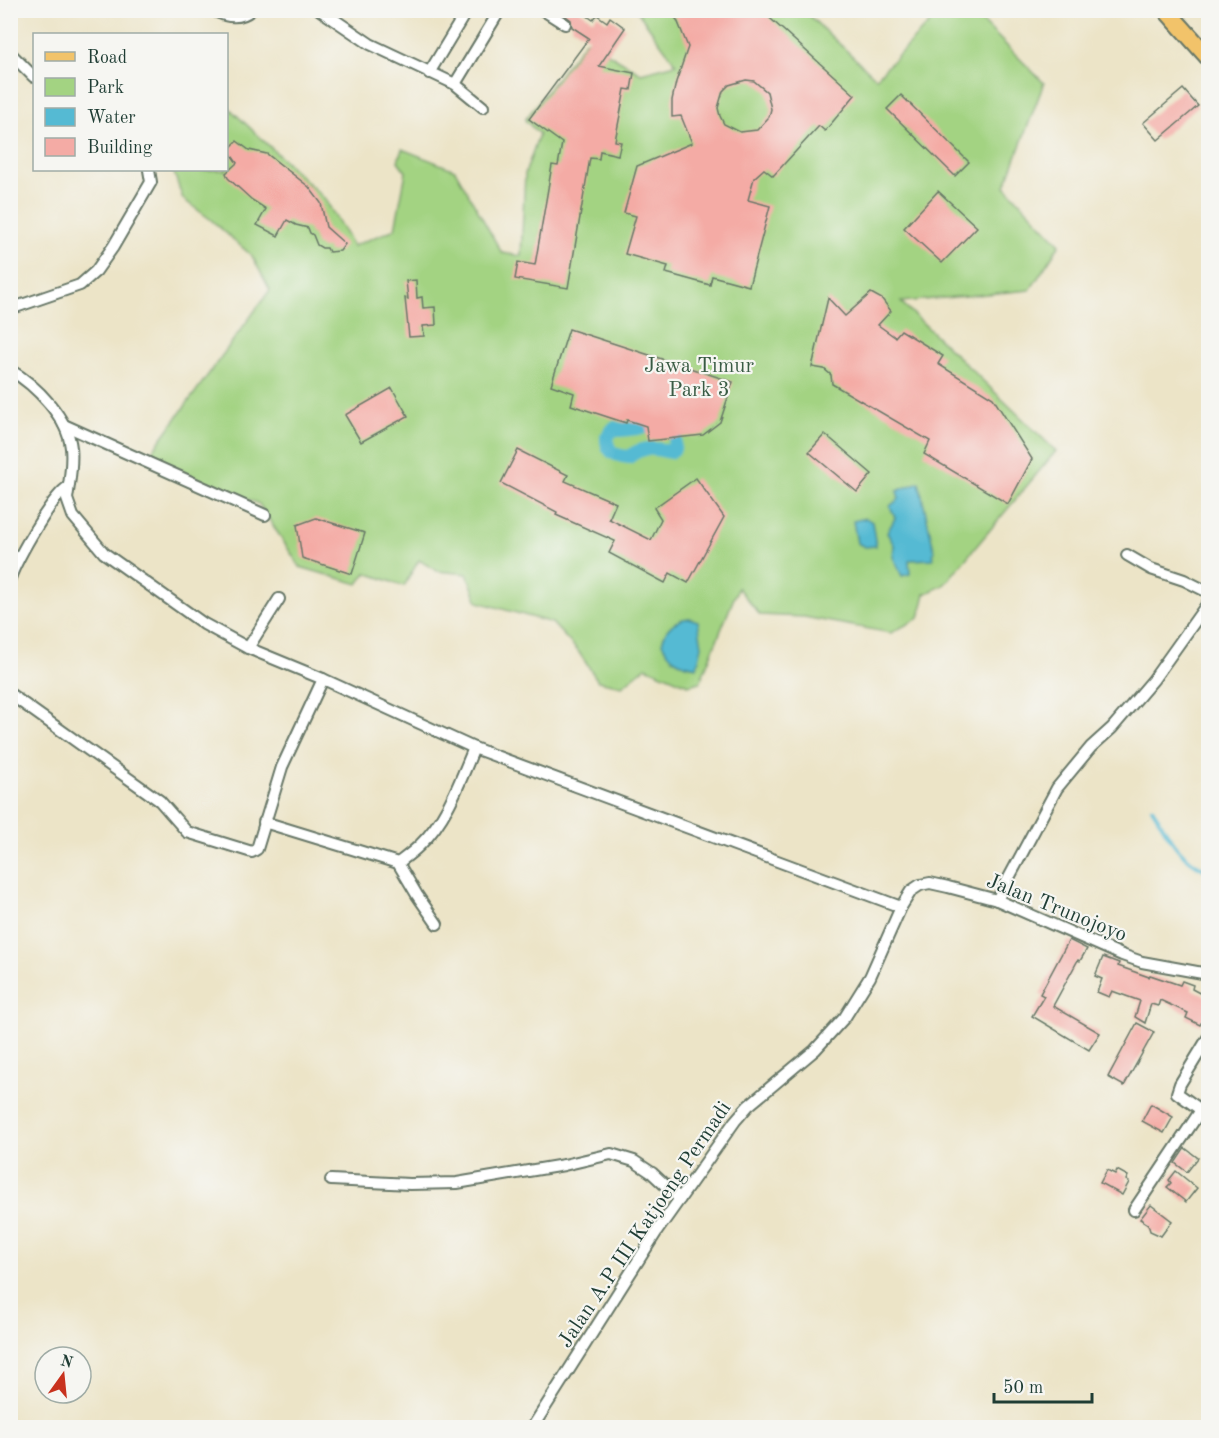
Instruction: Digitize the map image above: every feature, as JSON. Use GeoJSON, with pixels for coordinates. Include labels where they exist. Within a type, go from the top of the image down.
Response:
{"type":"FeatureCollection","features":[{"type":"Feature","properties":{"kind":"main road"},"geometry":{"type":"LineString","coordinates":[[1168,12],[1209,57]]}},
{"type":"Feature","properties":{"kind":"street"},"geometry":{"type":"LineString","coordinates":[[213,10],[227,16],[237,17],[251,10]]}},
{"type":"Feature","properties":{"kind":"street"},"geometry":{"type":"LineString","coordinates":[[320,10],[370,44],[455,84],[483,107]]}},
{"type":"Feature","properties":{"kind":"street"},"geometry":{"type":"LineString","coordinates":[[429,73],[467,10]]}},
{"type":"Feature","properties":{"kind":"street"},"geometry":{"type":"LineString","coordinates":[[455,84],[500,10]]}},
{"type":"Feature","properties":{"kind":"street"},"geometry":{"type":"LineString","coordinates":[[543,10],[565,24]]}},
{"type":"Feature","properties":{"kind":"street"},"geometry":{"type":"LineString","coordinates":[[10,53],[33,76]]}},
{"type":"Feature","properties":{"kind":"street"},"geometry":{"type":"LineString","coordinates":[[10,309],[80,285],[96,271],[113,247],[151,182],[149,171]]}},
{"type":"Feature","properties":{"kind":"street"},"geometry":{"type":"LineString","coordinates":[[10,370],[30,383],[64,425],[72,452],[67,499],[73,516],[104,553],[204,624],[249,648],[474,748],[901,907]]}},
{"type":"Feature","properties":{"kind":"street"},"geometry":{"type":"LineString","coordinates":[[64,425],[266,514]]}},
{"type":"Feature","properties":{"kind":"street"},"geometry":{"type":"LineString","coordinates":[[10,578],[58,494],[68,487]]}},
{"type":"Feature","properties":{"kind":"street"},"geometry":{"type":"LineString","coordinates":[[1127,555],[1150,569],[1184,580],[1209,592]]}},
{"type":"Feature","properties":{"kind":"street"},"geometry":{"type":"LineString","coordinates":[[249,648],[279,599]]}},
{"type":"Feature","properties":{"kind":"street"},"geometry":{"type":"LineString","coordinates":[[997,900],[1057,788],[1091,747],[1112,728],[1153,680],[1209,603]]}},
{"type":"Feature","properties":{"kind":"street"},"geometry":{"type":"LineString","coordinates":[[10,694],[160,801],[187,832],[252,852],[257,849],[286,758],[323,679]]}},
{"type":"Feature","properties":{"kind":"street"},"geometry":{"type":"LineString","coordinates":[[398,863],[421,845],[433,830],[459,784],[474,748]]}},
{"type":"Feature","properties":{"kind":"street"},"geometry":{"type":"LineString","coordinates":[[264,822],[398,863],[437,924]]}},
{"type":"Feature","properties":{"kind":"street","name":"Jalan Trunojoyo"},"geometry":{"type":"LineString","coordinates":[[901,907],[911,891],[920,885],[930,883],[997,900],[1142,962],[1207,971]]}},
{"type":"Feature","properties":{"kind":"street","name":"Jalan A.P III Katjoeng Permadi"},"geometry":{"type":"LineString","coordinates":[[532,1428],[615,1295],[748,1106],[815,1050],[845,1017],[870,977],[901,907]]}},
{"type":"Feature","properties":{"kind":"street"},"geometry":{"type":"LineString","coordinates":[[1134,1210],[1205,1113],[1178,1094],[1180,1084],[1209,1038]]}},
{"type":"Feature","properties":{"kind":"street"},"geometry":{"type":"LineString","coordinates":[[331,1180],[410,1184],[457,1183],[564,1165],[611,1154],[634,1161],[652,1173],[680,1200]]}},
{"type":"Feature","properties":{"kind":"green space","name":"Jawa Timur Park 3"},"geometry":{"type":"Polygon","coordinates":[[[637,11],[804,11],[876,78],[941,11],[972,11],[1044,83],[1005,186],[1060,244],[1030,290],[901,302],[1056,451],[944,585],[925,594],[919,618],[891,633],[804,617],[760,615],[738,588],[700,682],[688,685],[646,667],[622,686],[598,681],[578,651],[552,623],[478,602],[467,574],[437,571],[419,560],[404,586],[366,573],[358,584],[300,567],[259,504],[148,457],[270,290],[252,256],[183,199],[173,171],[228,171],[228,107],[325,199],[353,246],[395,229],[406,172],[398,161],[402,149],[455,170],[502,253],[521,256],[525,174],[539,134],[525,120],[586,40],[641,73],[676,64],[637,11]]]}},
{"type":"Feature","properties":{"kind":"water"},"geometry":{"type":"Polygon","coordinates":[[[919,482],[934,550],[933,559],[909,560],[910,574],[902,576],[893,557],[894,545],[887,533],[895,518],[890,506],[899,499],[897,491],[919,482]]]}},
{"type":"Feature","properties":{"kind":"water"},"geometry":{"type":"Polygon","coordinates":[[[866,518],[872,522],[876,546],[865,547],[857,543],[853,521],[866,518]]]}},
{"type":"Feature","properties":{"kind":"water"},"geometry":{"type":"Polygon","coordinates":[[[689,618],[698,621],[702,646],[697,667],[676,660],[668,654],[662,643],[665,633],[671,626],[689,618]]]}},
{"type":"Feature","properties":{"kind":"building"},"geometry":{"type":"Polygon","coordinates":[[[558,10],[579,10],[593,20],[597,15],[607,22],[610,17],[625,28],[599,66],[634,73],[631,90],[625,89],[615,141],[621,142],[618,155],[600,151],[599,159],[590,158],[568,288],[515,279],[518,262],[535,265],[552,165],[558,166],[562,143],[529,119],[589,38],[572,27],[571,20],[558,10]]]}},
{"type":"Feature","properties":{"kind":"building"},"geometry":{"type":"Polygon","coordinates":[[[669,11],[762,11],[855,95],[825,131],[819,126],[773,176],[764,169],[754,178],[748,200],[770,206],[749,286],[712,276],[710,285],[666,273],[668,266],[625,254],[636,216],[624,213],[637,166],[692,143],[681,116],[672,117],[672,100],[676,82],[688,47],[677,20],[669,11]],[[746,80],[729,85],[723,91],[718,108],[724,124],[740,132],[757,130],[769,117],[771,109],[767,92],[754,81],[746,80]]]}},
{"type":"Feature","properties":{"kind":"building"},"geometry":{"type":"Polygon","coordinates":[[[1183,89],[1198,106],[1158,140],[1143,123],[1183,89]]]}},
{"type":"Feature","properties":{"kind":"building"},"geometry":{"type":"Polygon","coordinates":[[[901,95],[969,162],[955,176],[887,109],[901,95]]]}},
{"type":"Feature","properties":{"kind":"building"},"geometry":{"type":"Polygon","coordinates":[[[237,141],[249,150],[267,154],[309,187],[321,203],[326,227],[345,244],[340,251],[329,252],[327,248],[322,248],[317,245],[308,228],[287,220],[278,236],[257,225],[266,209],[252,200],[228,178],[226,173],[237,163],[228,150],[237,141]]]}},
{"type":"Feature","properties":{"kind":"building"},"geometry":{"type":"Polygon","coordinates":[[[938,191],[977,227],[942,263],[904,228],[938,191]]]}},
{"type":"Feature","properties":{"kind":"building"},"geometry":{"type":"Polygon","coordinates":[[[416,280],[417,298],[422,297],[423,308],[435,307],[436,325],[423,326],[424,336],[409,337],[405,298],[408,299],[406,281],[416,280]]]}},
{"type":"Feature","properties":{"kind":"building"},"geometry":{"type":"Polygon","coordinates":[[[871,293],[882,299],[891,311],[878,325],[895,337],[901,330],[943,356],[938,364],[993,398],[1032,459],[1008,504],[924,454],[930,441],[832,384],[831,375],[824,369],[812,367],[828,298],[845,316],[871,293]]]}},
{"type":"Feature","properties":{"kind":"building"},"geometry":{"type":"Polygon","coordinates":[[[569,329],[733,382],[720,422],[703,435],[648,441],[646,426],[627,420],[626,423],[571,405],[574,393],[551,385],[569,329]]]}},
{"type":"Feature","properties":{"kind":"building"},"geometry":{"type":"Polygon","coordinates":[[[392,388],[408,416],[361,442],[345,415],[392,388]]]}},
{"type":"Feature","properties":{"kind":"building"},"geometry":{"type":"Polygon","coordinates":[[[825,434],[872,474],[857,492],[809,452],[825,434]]]}},
{"type":"Feature","properties":{"kind":"building"},"geometry":{"type":"Polygon","coordinates":[[[518,450],[568,475],[565,481],[616,503],[609,519],[651,540],[661,519],[654,508],[696,478],[724,517],[688,583],[670,573],[665,583],[609,553],[615,541],[556,515],[557,512],[501,483],[518,450]]]}},
{"type":"Feature","properties":{"kind":"building"},"geometry":{"type":"Polygon","coordinates":[[[316,518],[365,533],[352,574],[302,558],[297,525],[316,518]]]}},
{"type":"Feature","properties":{"kind":"building"},"geometry":{"type":"Polygon","coordinates":[[[1069,940],[1087,949],[1080,961],[1078,960],[1053,1006],[1100,1033],[1089,1050],[1032,1016],[1044,996],[1040,994],[1069,940]]]}},
{"type":"Feature","properties":{"kind":"building"},"geometry":{"type":"Polygon","coordinates":[[[1103,957],[1119,963],[1118,966],[1149,977],[1150,975],[1180,985],[1182,981],[1193,985],[1192,989],[1209,998],[1209,1009],[1200,1025],[1186,1018],[1188,1013],[1160,1000],[1158,1006],[1151,1004],[1145,1023],[1135,1017],[1140,1001],[1112,991],[1109,997],[1097,992],[1102,979],[1095,976],[1103,957]]]}},
{"type":"Feature","properties":{"kind":"building"},"geometry":{"type":"Polygon","coordinates":[[[1137,1023],[1154,1032],[1124,1086],[1108,1077],[1137,1023]]]}},
{"type":"Feature","properties":{"kind":"building"},"geometry":{"type":"Polygon","coordinates":[[[1151,1104],[1173,1117],[1164,1133],[1142,1121],[1151,1104]]]}},
{"type":"Feature","properties":{"kind":"building"},"geometry":{"type":"Polygon","coordinates":[[[1185,1148],[1198,1158],[1187,1172],[1175,1163],[1185,1148]]]}},
{"type":"Feature","properties":{"kind":"building"},"geometry":{"type":"Polygon","coordinates":[[[1107,1170],[1115,1174],[1117,1170],[1128,1176],[1126,1180],[1129,1182],[1122,1195],[1100,1183],[1107,1170]]]}},
{"type":"Feature","properties":{"kind":"building"},"geometry":{"type":"Polygon","coordinates":[[[1176,1171],[1197,1188],[1186,1202],[1167,1187],[1176,1171]]]}},
{"type":"Feature","properties":{"kind":"building"},"geometry":{"type":"Polygon","coordinates":[[[1151,1205],[1172,1221],[1161,1236],[1150,1231],[1148,1224],[1140,1219],[1151,1205]]]}},
{"type":"Feature","properties":{"kind":"waterway"},"geometry":{"type":"LineString","coordinates":[[646,427],[621,430],[614,428],[607,437],[610,450],[620,456],[629,457],[648,449],[670,452],[674,449],[675,438]]}},
{"type":"Feature","properties":{"kind":"waterway"},"geometry":{"type":"LineString","coordinates":[[1152,808],[1181,852],[1208,871]]}}]}
